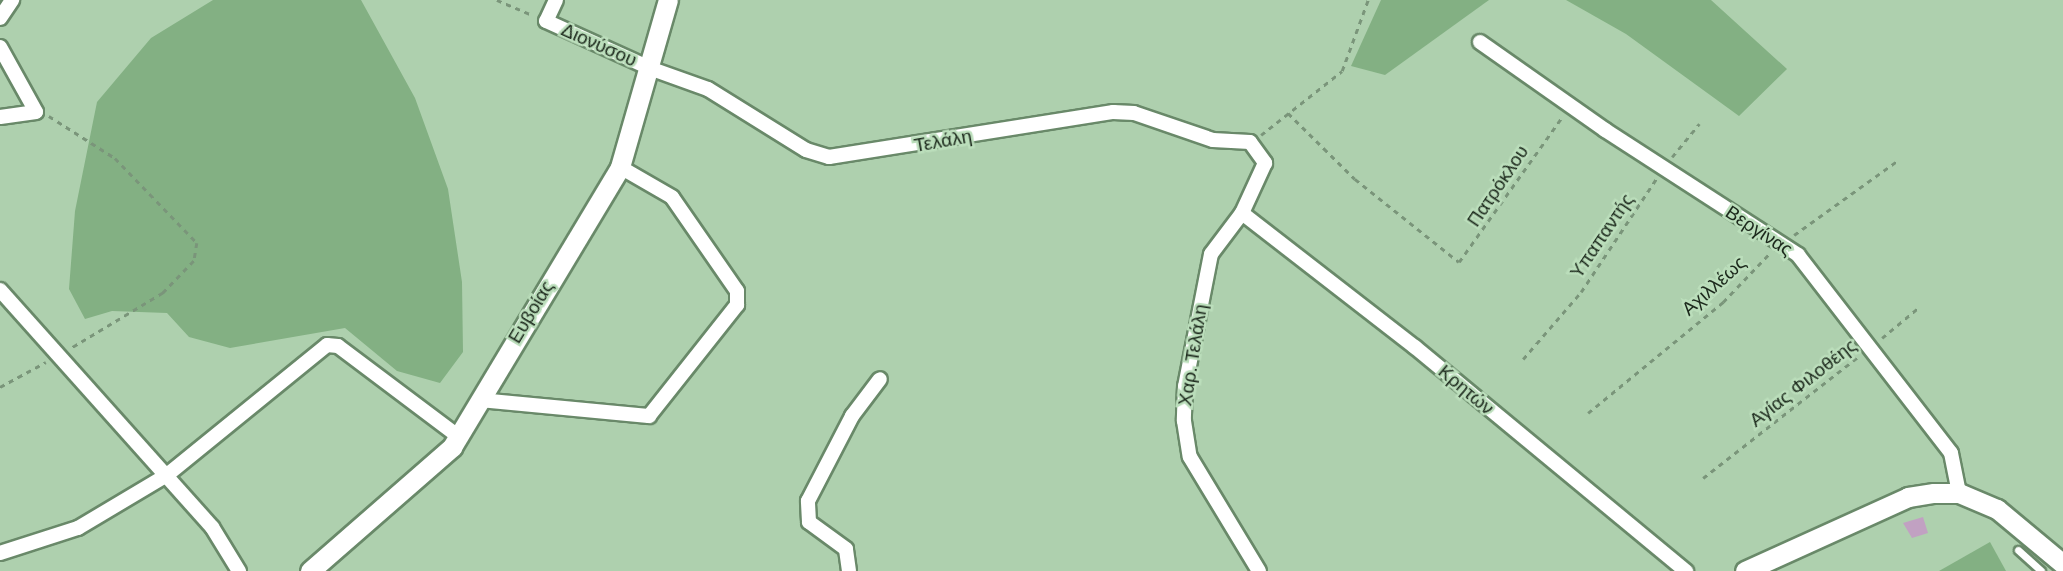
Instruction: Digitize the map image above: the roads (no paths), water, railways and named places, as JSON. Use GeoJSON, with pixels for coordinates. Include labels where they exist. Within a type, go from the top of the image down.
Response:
{"type":"FeatureCollection","features":[{"type":"Feature","properties":{"kind":"street"},"geometry":{"type":"LineString","coordinates":[[0,19],[12,0]]}},
{"type":"Feature","properties":{"kind":"street","name":"Διονύσου"},"geometry":{"type":"LineString","coordinates":[[556,0],[546,21],[652,69]]}},
{"type":"Feature","properties":{"kind":"street","name":"Ευβοίας"},"geometry":{"type":"LineString","coordinates":[[310,571],[411,487],[458,436],[621,167],[652,69],[668,0]]}},
{"type":"Feature","properties":{"kind":"street","name":"Βεργίνας"},"geometry":{"type":"LineString","coordinates":[[1480,43],[1778,244],[1812,270],[1951,453],[1959,493]]}},
{"type":"Feature","properties":{"kind":"street"},"geometry":{"type":"LineString","coordinates":[[0,47],[36,112],[0,117]]}},
{"type":"Feature","properties":{"kind":"street","name":"Τελάλη"},"geometry":{"type":"LineString","coordinates":[[652,69],[708,89],[806,150],[829,158],[1113,112],[1135,113],[1213,140],[1250,142]]}},
{"type":"Feature","properties":{"kind":"street","name":"Χαρ. Τελάλη"},"geometry":{"type":"LineString","coordinates":[[1250,142],[1265,163],[1242,213],[1211,254],[1185,386],[1184,421],[1190,457],[1259,571]]}},
{"type":"Feature","properties":{"kind":"street"},"geometry":{"type":"LineString","coordinates":[[479,400],[649,416],[737,305],[737,291],[672,197],[621,167]]}},
{"type":"Feature","properties":{"kind":"street","name":"Κρητών"},"geometry":{"type":"LineString","coordinates":[[1242,213],[1415,346],[1686,571]]}},
{"type":"Feature","properties":{"kind":"street"},"geometry":{"type":"LineString","coordinates":[[0,290],[212,527],[239,571]]}},
{"type":"Feature","properties":{"kind":"street"},"geometry":{"type":"LineString","coordinates":[[0,553],[78,528],[167,475],[331,344],[458,436]]}},
{"type":"Feature","properties":{"kind":"street"},"geometry":{"type":"LineString","coordinates":[[849,571],[846,549],[809,523],[807,508],[832,451],[880,379]]}},
{"type":"Feature","properties":{"kind":"street"},"geometry":{"type":"LineString","coordinates":[[1745,571],[1908,497],[1959,493],[1997,509],[2063,564]]}},
{"type":"Feature","properties":{"kind":"lane"},"geometry":{"type":"LineString","coordinates":[[2018,550],[2041,571]]}}]}
